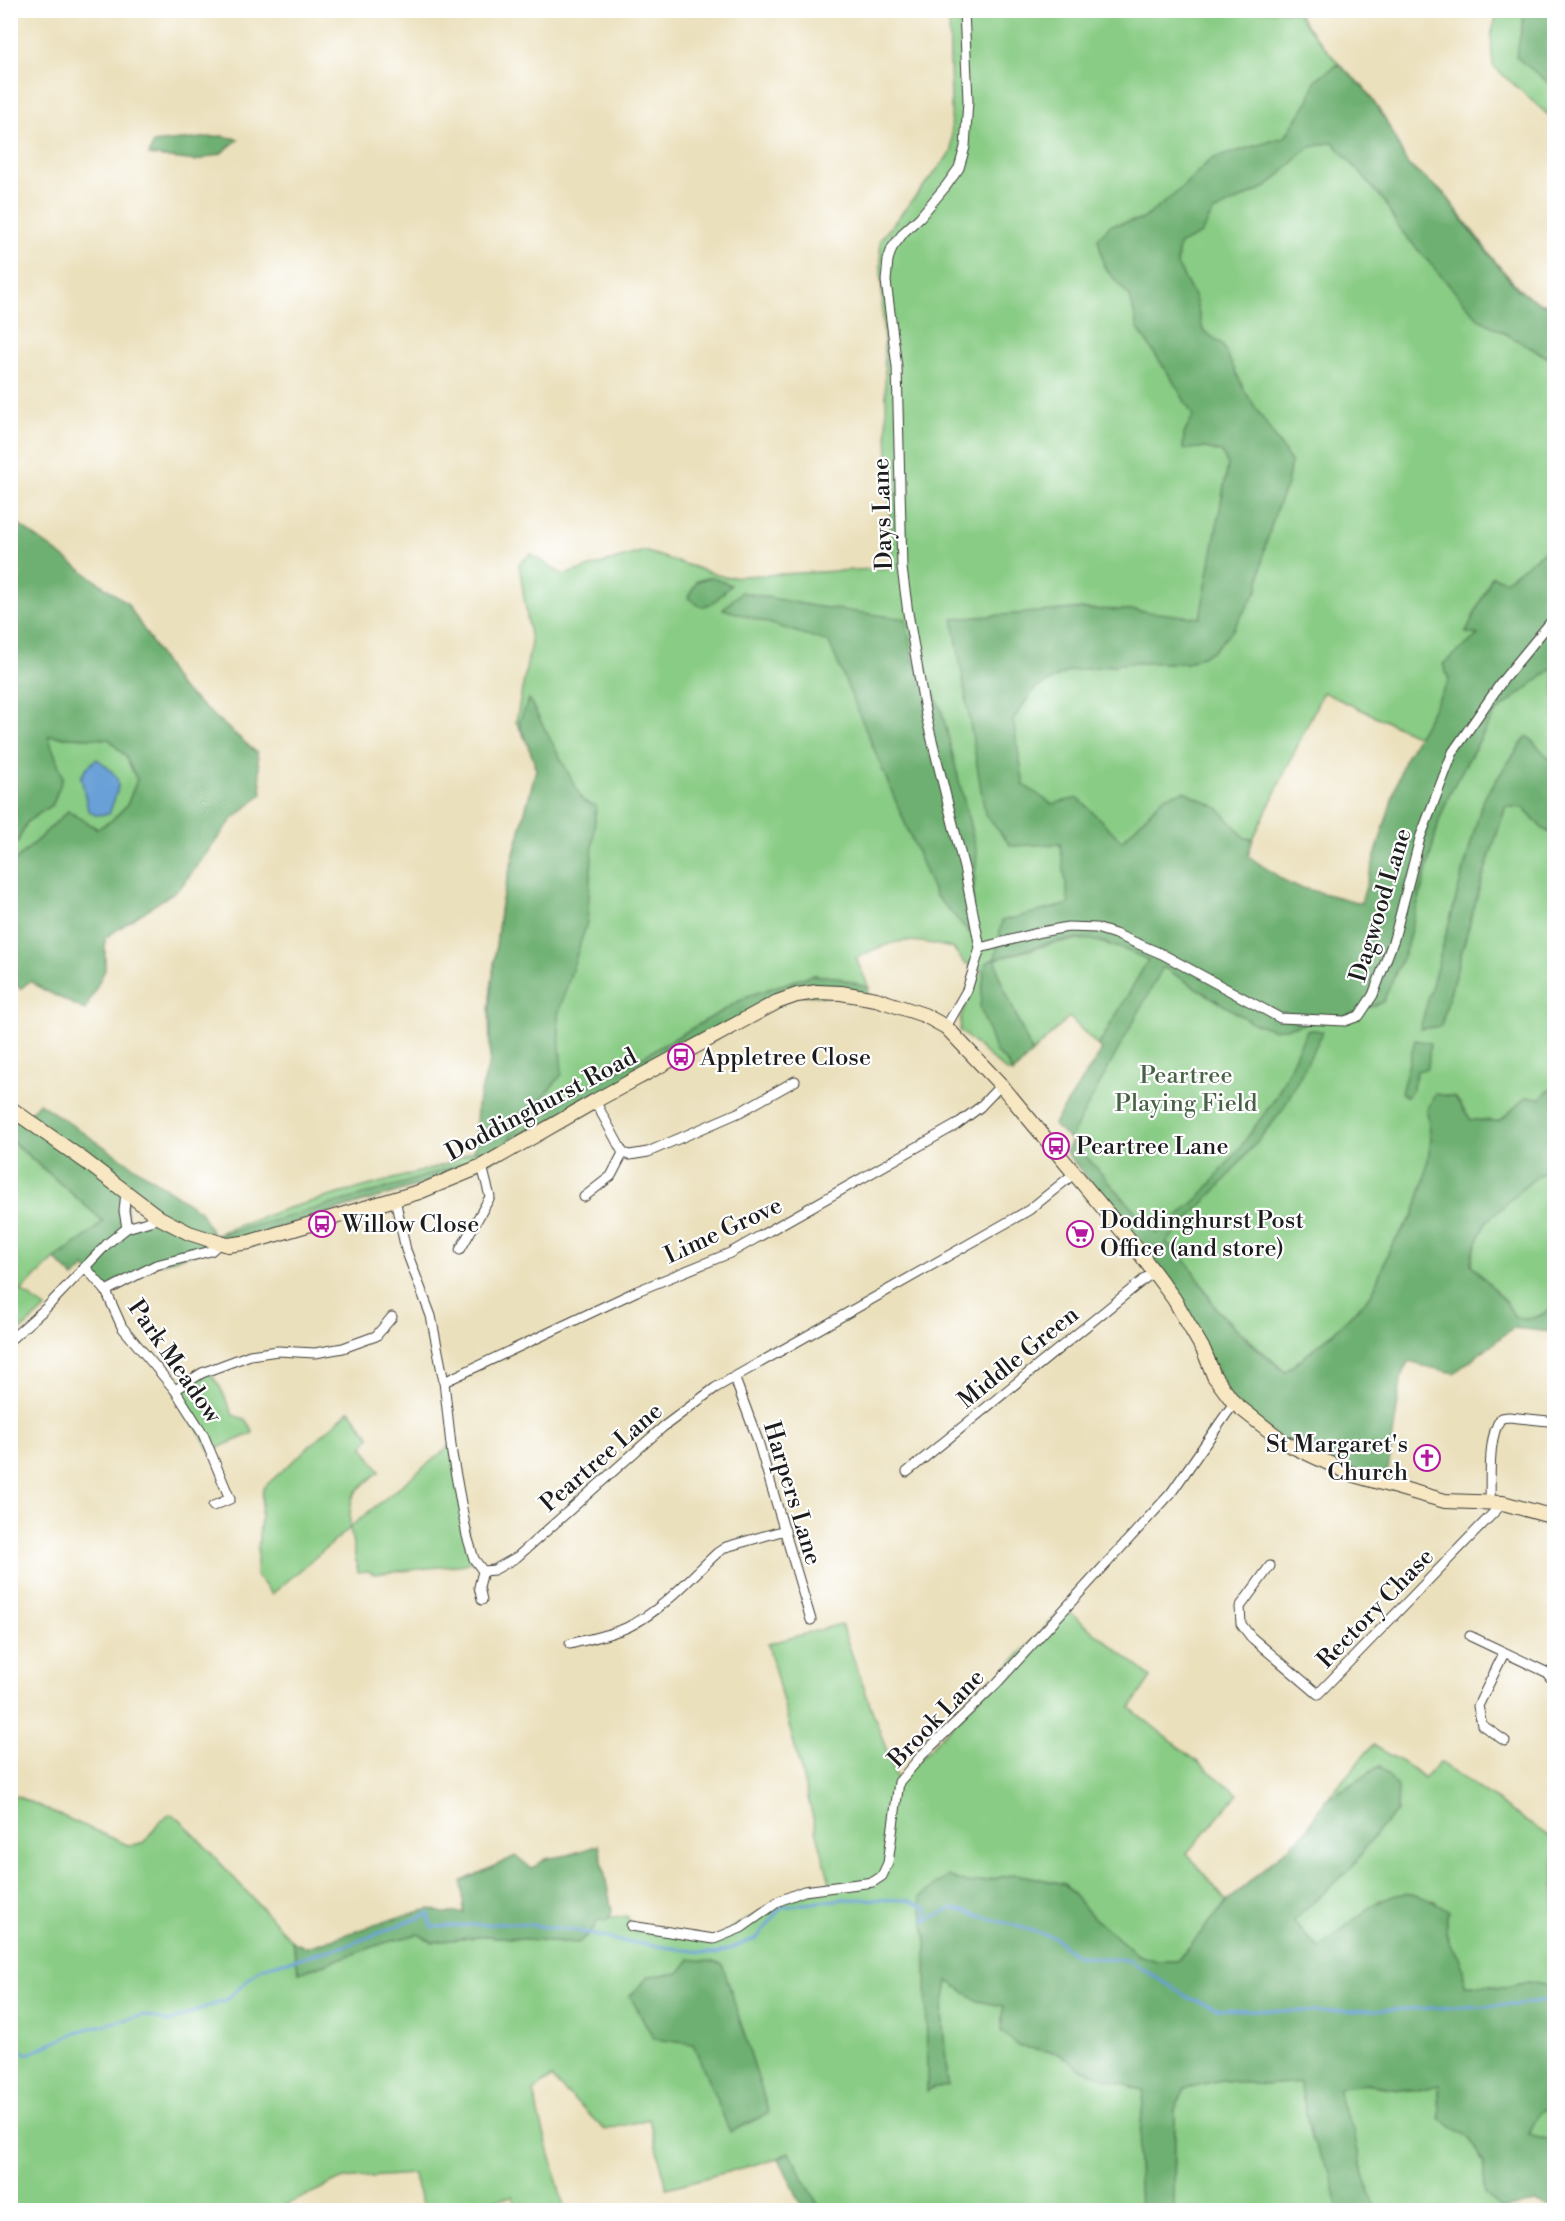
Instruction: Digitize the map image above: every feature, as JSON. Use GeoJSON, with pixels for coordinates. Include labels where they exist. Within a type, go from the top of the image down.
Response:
{"type":"FeatureCollection","features":[{"type":"Feature","properties":{"kind":"street","name":"Days Lane"},"geometry":{"type":"LineString","coordinates":[[946,1027],[967,990],[980,948],[965,872],[926,716],[908,613],[902,568],[897,367],[886,280],[892,248],[959,168],[965,147],[968,101],[964,10]]}},
{"type":"Feature","properties":{"kind":"street","name":"Dagwood Lane"},"geometry":{"type":"LineString","coordinates":[[980,948],[1068,927],[1096,928],[1162,954],[1280,1018],[1346,1021],[1359,1016],[1372,995],[1394,939],[1420,838],[1453,752],[1503,680],[1554,618]]}},
{"type":"Feature","properties":{"kind":"street","name":"Doddinghurst Road"},"geometry":{"type":"LineString","coordinates":[[10,1108],[160,1218],[189,1233],[228,1245],[250,1242],[419,1192],[482,1166],[765,1008],[796,995],[817,992],[841,993],[876,999],[924,1015],[946,1027],[1001,1084],[1076,1172],[1174,1299],[1194,1331],[1214,1376],[1234,1403],[1285,1443],[1354,1475],[1445,1501],[1496,1502],[1554,1517]]}},
{"type":"Feature","properties":{"kind":"street"},"geometry":{"type":"LineString","coordinates":[[595,1101],[622,1153],[630,1155],[648,1152],[740,1112],[795,1081]]}},
{"type":"Feature","properties":{"kind":"street","name":"Lime Grove"},"geometry":{"type":"LineString","coordinates":[[444,1382],[637,1291],[730,1253],[956,1125],[980,1107],[1001,1084]]}},
{"type":"Feature","properties":{"kind":"street"},"geometry":{"type":"LineString","coordinates":[[584,1197],[611,1176],[622,1153]]}},
{"type":"Feature","properties":{"kind":"street"},"geometry":{"type":"LineString","coordinates":[[460,1250],[490,1197],[482,1166]]}},
{"type":"Feature","properties":{"kind":"street","name":"Peartree Lane"},"geometry":{"type":"LineString","coordinates":[[483,1571],[494,1570],[517,1557],[663,1427],[715,1388],[735,1379],[1029,1210],[1076,1172]]}},
{"type":"Feature","properties":{"kind":"street"},"geometry":{"type":"LineString","coordinates":[[126,1192],[124,1210],[126,1228]]}},
{"type":"Feature","properties":{"kind":"street"},"geometry":{"type":"LineString","coordinates":[[395,1199],[406,1250],[431,1316],[444,1382],[452,1454],[466,1536],[474,1559],[483,1571],[479,1587],[482,1600]]}},
{"type":"Feature","properties":{"kind":"street"},"geometry":{"type":"LineString","coordinates":[[10,1340],[46,1308],[126,1228],[160,1218]]}},
{"type":"Feature","properties":{"kind":"street"},"geometry":{"type":"LineString","coordinates":[[106,1291],[156,1265],[211,1251],[220,1243]]}},
{"type":"Feature","properties":{"kind":"street","name":"Park Meadow"},"geometry":{"type":"LineString","coordinates":[[85,1267],[106,1291],[122,1327],[175,1390],[203,1434],[230,1498],[213,1506]]}},
{"type":"Feature","properties":{"kind":"street","name":"Middle Green"},"geometry":{"type":"LineString","coordinates":[[908,1472],[1153,1272]]}},
{"type":"Feature","properties":{"kind":"street"},"geometry":{"type":"LineString","coordinates":[[175,1390],[202,1373],[250,1355],[278,1351],[315,1353],[343,1348],[376,1336],[392,1317]]}},
{"type":"Feature","properties":{"kind":"street","name":"Harpers Lane"},"geometry":{"type":"LineString","coordinates":[[735,1379],[758,1441],[811,1620]]}},
{"type":"Feature","properties":{"kind":"street","name":"Brook Lane"},"geometry":{"type":"LineString","coordinates":[[631,1926],[714,1939],[741,1928],[779,1901],[804,1891],[873,1882],[882,1876],[888,1863],[898,1782],[922,1755],[997,1683],[1171,1493],[1234,1403]]}},
{"type":"Feature","properties":{"kind":"street"},"geometry":{"type":"LineString","coordinates":[[1496,1502],[1493,1437],[1496,1425],[1501,1418],[1509,1417],[1548,1421]]}},
{"type":"Feature","properties":{"kind":"street","name":"Rectory Chase"},"geometry":{"type":"LineString","coordinates":[[1270,1566],[1240,1608],[1241,1624],[1251,1637],[1318,1694],[1496,1502]]}},
{"type":"Feature","properties":{"kind":"street"},"geometry":{"type":"LineString","coordinates":[[570,1644],[627,1628],[653,1612],[726,1547],[785,1530]]}},
{"type":"Feature","properties":{"kind":"street"},"geometry":{"type":"LineString","coordinates":[[1470,1636],[1546,1672],[1554,1682]]}},
{"type":"Feature","properties":{"kind":"street"},"geometry":{"type":"LineString","coordinates":[[1504,1653],[1478,1706],[1482,1725],[1505,1741]]}},
{"type":"Feature","properties":{"kind":"green space","name":"Peartree Playing Field"},"geometry":{"type":"Polygon","coordinates":[[[949,11],[1296,11],[1339,64],[1364,88],[1385,119],[1408,165],[1445,194],[1497,264],[1534,305],[1554,304],[1554,544],[1505,581],[1492,577],[1466,632],[1479,635],[1449,680],[1418,736],[1323,692],[1253,839],[1245,839],[1218,808],[1184,791],[1164,797],[1123,841],[1079,902],[1002,921],[1004,957],[1053,943],[1090,939],[1132,952],[1163,967],[1251,1021],[1419,900],[1439,821],[1451,790],[1495,713],[1554,667],[1554,763],[1528,737],[1506,806],[1523,808],[1543,829],[1554,835],[1554,1086],[1541,1098],[1526,1097],[1500,1121],[1471,1120],[1455,1097],[1427,1110],[1431,1140],[1425,1178],[1414,1214],[1390,1248],[1372,1294],[1331,1335],[1285,1372],[1218,1311],[1193,1270],[1155,1235],[1072,1141],[1071,1137],[1102,1050],[1069,1017],[1032,1053],[999,976],[996,1053],[1006,1061],[1013,1073],[1006,1071],[960,1031],[961,1015],[982,970],[964,963],[953,948],[924,942],[893,943],[856,958],[869,988],[835,977],[812,975],[748,996],[634,1062],[568,1096],[502,1146],[481,1156],[397,1186],[248,1229],[213,1235],[288,1208],[444,1165],[475,1150],[477,1106],[490,1061],[489,1008],[501,904],[536,770],[534,755],[516,722],[531,643],[519,564],[531,554],[563,575],[644,551],[725,577],[892,568],[880,240],[952,151],[949,11]]]}},
{"type":"Feature","properties":{"kind":"green space"},"geometry":{"type":"Polygon","coordinates":[[[1498,11],[1554,11],[1554,120],[1493,66],[1491,35],[1498,11]]]}},
{"type":"Feature","properties":{"kind":"green space"},"geometry":{"type":"Polygon","coordinates":[[[1525,11],[1554,11],[1554,87],[1516,57],[1525,11]]]}},
{"type":"Feature","properties":{"kind":"green space"},"geometry":{"type":"Polygon","coordinates":[[[1339,64],[1364,88],[1385,119],[1408,165],[1445,194],[1471,232],[1517,289],[1542,305],[1554,304],[1554,361],[1479,319],[1397,226],[1385,202],[1333,142],[1308,148],[1268,186],[1213,212],[1201,234],[1179,245],[1177,264],[1195,298],[1203,330],[1222,344],[1246,393],[1291,462],[1287,485],[1276,510],[1264,551],[1258,589],[1232,631],[1213,651],[1187,663],[1129,663],[1069,671],[1034,689],[1013,720],[1024,785],[1052,804],[1078,798],[1122,841],[1164,797],[1184,791],[1218,808],[1245,838],[1253,839],[1248,856],[1291,885],[1361,903],[1403,763],[1449,680],[1443,664],[1478,635],[1466,633],[1492,576],[1505,581],[1554,544],[1554,667],[1495,713],[1451,790],[1439,821],[1406,949],[1383,1002],[1346,1016],[1275,1030],[1251,1022],[1163,967],[1071,1137],[1072,1141],[1053,1125],[1102,1050],[1098,1046],[1148,960],[1106,943],[1080,939],[1056,942],[996,959],[999,976],[1032,1053],[1013,1073],[1006,1061],[996,1053],[980,1007],[985,964],[995,958],[1002,921],[1069,904],[1060,844],[1011,846],[985,814],[953,619],[1074,609],[1133,610],[1200,618],[1228,465],[1221,452],[1205,448],[1183,449],[1184,434],[1193,416],[1175,384],[1138,329],[1130,297],[1104,267],[1098,238],[1111,225],[1143,219],[1176,193],[1211,159],[1285,137],[1309,100],[1316,79],[1339,64]]]}},
{"type":"Feature","properties":{"kind":"green space"},"geometry":{"type":"Polygon","coordinates":[[[221,136],[239,139],[220,154],[195,161],[149,155],[153,143],[221,136]]]}},
{"type":"Feature","properties":{"kind":"green space"},"geometry":{"type":"Polygon","coordinates":[[[11,519],[127,603],[179,686],[257,753],[262,794],[231,821],[180,888],[105,938],[105,970],[85,1010],[30,981],[20,989],[11,977],[11,865],[68,811],[97,829],[111,821],[127,805],[137,780],[126,757],[109,739],[48,736],[63,777],[53,804],[27,822],[17,843],[11,849],[11,519]]]}},
{"type":"Feature","properties":{"kind":"green space"},"geometry":{"type":"Polygon","coordinates":[[[711,577],[731,585],[713,603],[701,607],[688,598],[697,581],[711,577]]]}},
{"type":"Feature","properties":{"kind":"green space"},"geometry":{"type":"Polygon","coordinates":[[[741,592],[813,606],[906,619],[913,661],[941,708],[977,853],[970,933],[935,895],[829,642],[723,609],[741,592]]]}},
{"type":"Feature","properties":{"kind":"green space"},"geometry":{"type":"Polygon","coordinates":[[[529,699],[583,801],[596,806],[587,922],[558,1015],[562,1074],[505,1144],[568,1096],[634,1062],[748,996],[812,975],[835,977],[869,988],[866,997],[797,995],[482,1166],[156,1265],[106,1291],[85,1267],[74,1278],[55,1259],[103,1221],[11,1140],[11,1108],[28,1115],[39,1103],[200,1211],[213,1235],[254,1226],[381,1190],[480,1156],[475,1151],[477,1106],[490,1061],[490,999],[501,904],[536,770],[519,723],[529,699]],[[127,1193],[127,1228],[159,1218],[127,1193]]]}},
{"type":"Feature","properties":{"kind":"green space"},"geometry":{"type":"Polygon","coordinates":[[[47,736],[109,739],[126,757],[137,780],[127,805],[111,821],[98,829],[68,811],[11,865],[11,849],[17,843],[27,822],[53,804],[47,736]]]}},
{"type":"Feature","properties":{"kind":"green space"},"geometry":{"type":"Polygon","coordinates":[[[1526,737],[1554,763],[1554,835],[1543,829],[1523,808],[1506,806],[1481,883],[1441,1026],[1420,1029],[1483,799],[1526,737]]]}},
{"type":"Feature","properties":{"kind":"green space"},"geometry":{"type":"Polygon","coordinates":[[[1307,1030],[1323,1032],[1282,1111],[1226,1179],[1166,1243],[1183,1257],[1226,1320],[1285,1372],[1331,1335],[1372,1294],[1390,1248],[1414,1214],[1425,1178],[1431,1140],[1427,1110],[1435,1094],[1455,1097],[1471,1120],[1500,1121],[1527,1097],[1541,1098],[1554,1086],[1554,1164],[1529,1183],[1485,1223],[1472,1255],[1471,1264],[1507,1303],[1514,1317],[1537,1317],[1554,1304],[1554,1336],[1552,1332],[1513,1328],[1454,1373],[1408,1362],[1402,1374],[1386,1484],[1285,1443],[1234,1403],[1168,1279],[1066,1152],[1072,1141],[1156,1234],[1201,1196],[1241,1146],[1276,1097],[1307,1030]]]}},
{"type":"Feature","properties":{"kind":"green space"},"geometry":{"type":"Polygon","coordinates":[[[1415,1040],[1430,1043],[1428,1068],[1417,1071],[1412,1091],[1407,1097],[1401,1093],[1415,1040]]]}},
{"type":"Feature","properties":{"kind":"green space"},"geometry":{"type":"Polygon","coordinates":[[[10,1140],[103,1221],[92,1232],[58,1256],[21,1291],[46,1308],[10,1340],[10,1140]]]}},
{"type":"Feature","properties":{"kind":"green space"},"geometry":{"type":"Polygon","coordinates":[[[1554,1164],[1554,1304],[1537,1317],[1514,1317],[1507,1303],[1471,1265],[1472,1255],[1485,1223],[1529,1183],[1554,1164]]]}},
{"type":"Feature","properties":{"kind":"green space"},"geometry":{"type":"Polygon","coordinates":[[[208,1370],[220,1387],[233,1415],[247,1420],[253,1433],[210,1451],[175,1390],[208,1370]]]}},
{"type":"Feature","properties":{"kind":"green space"},"geometry":{"type":"Polygon","coordinates":[[[350,1410],[370,1437],[363,1447],[380,1471],[359,1489],[352,1499],[350,1527],[451,1445],[474,1559],[466,1564],[374,1574],[368,1571],[358,1572],[350,1528],[272,1594],[256,1575],[263,1488],[350,1410]]]}},
{"type":"Feature","properties":{"kind":"green space"},"geometry":{"type":"Polygon","coordinates":[[[1064,1608],[1151,1677],[1130,1708],[1238,1794],[1187,1853],[1227,1902],[1177,1961],[1157,1961],[1138,1955],[1093,1917],[1064,1884],[1016,1874],[969,1884],[948,1876],[920,1897],[926,1937],[928,2091],[931,2088],[948,2085],[942,2014],[948,1981],[978,2001],[1003,2006],[1018,2046],[1059,2053],[1080,2069],[1144,2091],[1138,2159],[1140,2210],[821,2210],[789,2152],[779,2158],[667,2188],[649,2119],[605,2130],[551,2078],[533,2092],[565,2210],[517,2210],[512,2196],[463,2210],[424,2210],[413,2174],[341,2179],[276,2210],[11,2210],[10,1793],[130,1846],[144,1842],[159,1822],[171,1814],[180,1819],[292,1941],[299,1973],[384,1943],[418,1934],[433,1942],[487,1936],[578,1943],[592,1931],[598,1920],[627,1916],[631,1926],[714,1939],[779,1901],[831,1887],[768,1644],[841,1624],[898,1782],[1064,1608]]]}},
{"type":"Feature","properties":{"kind":"green space"},"geometry":{"type":"Polygon","coordinates":[[[1373,1745],[1412,1768],[1424,1778],[1440,1762],[1554,1840],[1554,1987],[1529,1982],[1505,1987],[1465,1985],[1462,1966],[1451,1947],[1436,1901],[1380,1900],[1319,1949],[1293,1921],[1351,1868],[1377,1832],[1397,1811],[1380,1766],[1325,1801],[1373,1745]]]}},
{"type":"Feature","properties":{"kind":"green space"},"geometry":{"type":"Polygon","coordinates":[[[1380,1766],[1398,1787],[1397,1811],[1377,1832],[1351,1868],[1293,1921],[1319,1949],[1379,1902],[1401,1894],[1419,1896],[1449,1911],[1446,1935],[1462,1965],[1465,1985],[1505,1987],[1529,1982],[1554,1987],[1554,2108],[1552,2104],[1539,2113],[1529,2134],[1554,2141],[1554,2208],[1535,2203],[1502,2209],[1484,2194],[1484,2163],[1467,2136],[1440,2118],[1439,2085],[1414,2091],[1367,2084],[1339,2087],[1340,2103],[1354,2131],[1360,2162],[1376,2210],[1338,2210],[1331,2174],[1311,2139],[1300,2082],[1264,2085],[1221,2080],[1185,2088],[1175,2109],[1174,2210],[1140,2210],[1138,2159],[1144,2091],[1080,2069],[1059,2053],[1018,2046],[1001,2031],[1003,2006],[978,2001],[948,1981],[942,2014],[948,2085],[931,2088],[927,2092],[926,1937],[920,1897],[948,1876],[969,1884],[1016,1874],[1064,1884],[1093,1917],[1138,1955],[1157,1961],[1177,1961],[1227,1902],[1305,1832],[1325,1801],[1380,1766]]]}},
{"type":"Feature","properties":{"kind":"green space"},"geometry":{"type":"Polygon","coordinates":[[[599,1845],[612,1911],[607,1921],[598,1920],[592,1931],[578,1943],[487,1936],[433,1942],[418,1934],[384,1943],[299,1973],[292,1941],[305,1947],[430,1909],[443,1913],[464,1913],[462,1881],[516,1856],[532,1869],[545,1859],[568,1855],[599,1845]]]}},
{"type":"Feature","properties":{"kind":"green space"},"geometry":{"type":"Polygon","coordinates":[[[690,1959],[722,1963],[769,2113],[730,2132],[693,2044],[654,2039],[630,1996],[649,1976],[679,1973],[690,1959]]]}},
{"type":"Feature","properties":{"kind":"green space"},"geometry":{"type":"Polygon","coordinates":[[[1221,2080],[1264,2085],[1300,2082],[1339,2087],[1362,2084],[1414,2091],[1439,2084],[1440,2118],[1467,2136],[1484,2163],[1484,2194],[1503,2210],[1174,2210],[1175,2109],[1185,2088],[1221,2080]]]}},
{"type":"Feature","properties":{"kind":"green space"},"geometry":{"type":"Polygon","coordinates":[[[1552,2104],[1554,2141],[1529,2135],[1539,2113],[1552,2104]]]}},
{"type":"Feature","properties":{"kind":"green space"},"geometry":{"type":"Polygon","coordinates":[[[789,2152],[821,2210],[804,2210],[779,2158],[789,2152]]]}},
{"type":"Feature","properties":{"kind":"water"},"geometry":{"type":"Polygon","coordinates":[[[97,759],[113,772],[118,783],[109,814],[95,815],[88,810],[81,777],[87,767],[97,759]]]}},
{"type":"Feature","properties":{"kind":"waterway"},"geometry":{"type":"LineString","coordinates":[[10,2044],[28,2054],[83,2030],[144,2015],[168,2022],[226,2000],[261,1968],[345,1946],[429,1914],[431,1927],[514,1923],[573,1930],[620,1941],[716,1954],[757,1938],[782,1907],[843,1899],[908,1900],[928,1909],[925,1921],[953,1908],[1054,1937],[1076,1956],[1130,1961],[1191,1999],[1219,2009],[1317,2012],[1515,2005],[1554,1999]]}},
{"type":"Feature","properties":{"kind":"place","name":"Appletree Close"},"geometry":{"type":"Point","coordinates":[681,1057]}},
{"type":"Feature","properties":{"kind":"place","name":"Peartree Lane"},"geometry":{"type":"Point","coordinates":[1056,1146]}},
{"type":"Feature","properties":{"kind":"place","name":"Willow Close"},"geometry":{"type":"Point","coordinates":[322,1224]}},
{"type":"Feature","properties":{"kind":"place","name":"Doddinghurst Post Office (and store)"},"geometry":{"type":"Point","coordinates":[1080,1234]}},
{"type":"Feature","properties":{"kind":"place","name":"St Margaret's Church"},"geometry":{"type":"Point","coordinates":[1427,1458]}}]}
